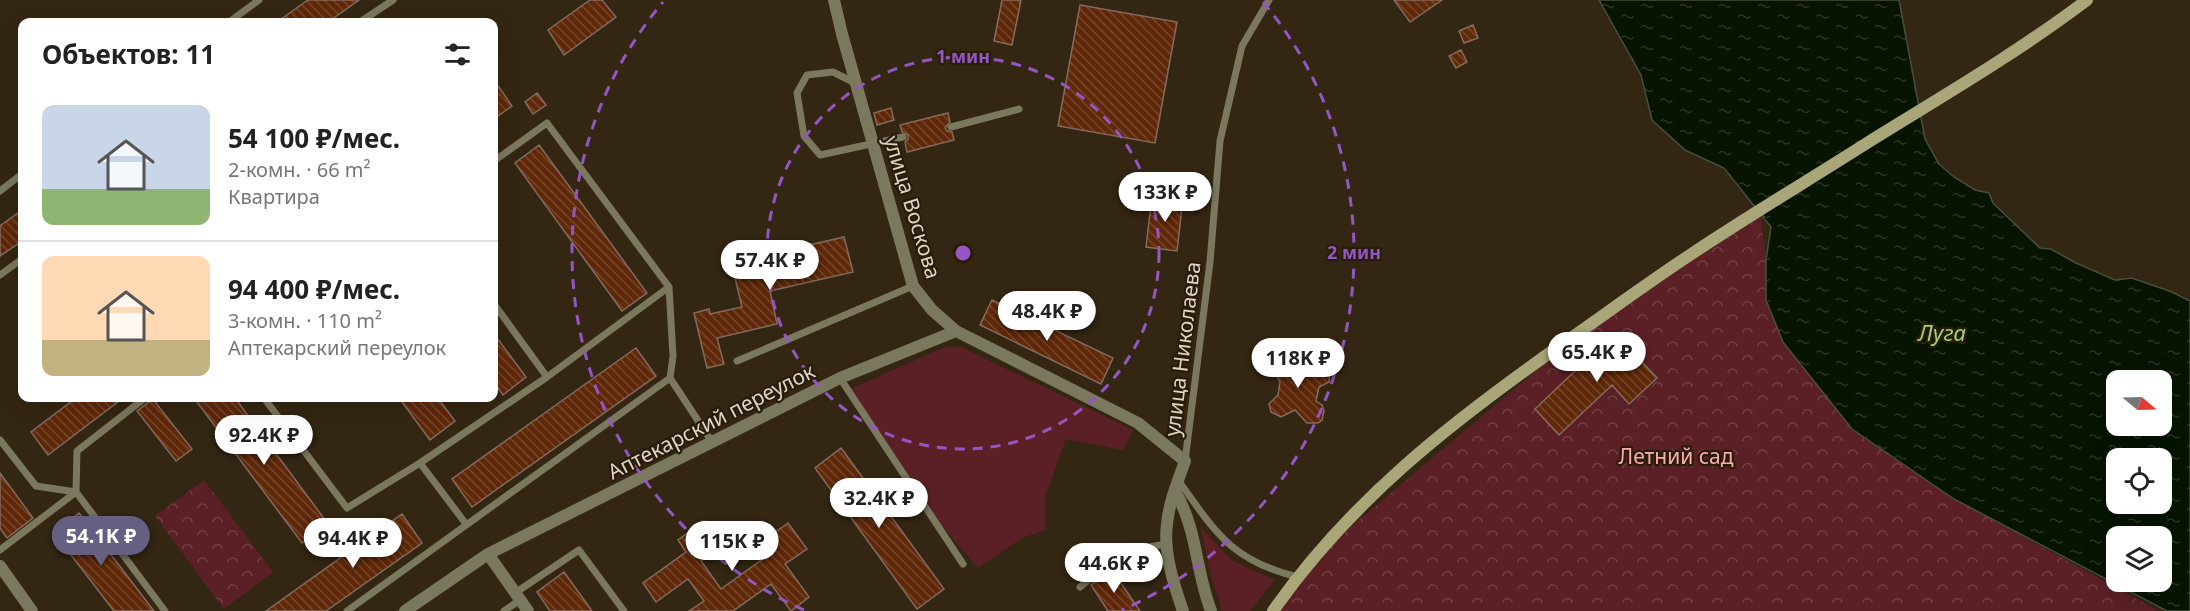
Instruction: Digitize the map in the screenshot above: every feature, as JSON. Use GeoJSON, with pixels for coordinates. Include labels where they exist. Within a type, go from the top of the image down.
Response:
{"type":"FeatureCollection","features":[{"type":"Feature","properties":{"kind":"main road"},"geometry":{"type":"LineString","coordinates":[[1273,611],[1297,577],[1350,517],[1392,475],[1446,430],[1692,253],[2013,52],[2083,3]]}},
{"type":"Feature","properties":{"kind":"street","name":"улица Воскова"},"geometry":{"type":"LineString","coordinates":[[834,0],[855,83],[913,286],[932,310],[956,330],[1138,423],[1185,461]]}},
{"type":"Feature","properties":{"kind":"street","name":"Аптекарский переулок"},"geometry":{"type":"LineString","coordinates":[[405,611],[488,554],[840,378],[956,330]]}},
{"type":"Feature","properties":{"kind":"street"},"geometry":{"type":"LineString","coordinates":[[1183,611],[1167,544],[1166,526],[1176,485],[1185,461]]}},
{"type":"Feature","properties":{"kind":"street"},"geometry":{"type":"LineString","coordinates":[[1176,485],[1192,531],[1211,611]]}},
{"type":"Feature","properties":{"kind":"street"},"geometry":{"type":"LineString","coordinates":[[488,554],[521,602]]}},
{"type":"Feature","properties":{"kind":"street"},"geometry":{"type":"LineString","coordinates":[[0,566],[32,611]]}},
{"type":"Feature","properties":{"kind":"lane"},"geometry":{"type":"LineString","coordinates":[[234,18],[259,0]]}},
{"type":"Feature","properties":{"kind":"lane"},"geometry":{"type":"LineString","coordinates":[[366,18],[393,0]]}},
{"type":"Feature","properties":{"kind":"lane","name":"улица Николаева"},"geometry":{"type":"LineString","coordinates":[[1185,461],[1210,262],[1220,141],[1242,46],[1269,0]]}},
{"type":"Feature","properties":{"kind":"lane"},"geometry":{"type":"LineString","coordinates":[[855,83],[834,72],[807,75],[797,93],[804,136],[820,155],[903,137]]}},
{"type":"Feature","properties":{"kind":"lane"},"geometry":{"type":"LineString","coordinates":[[951,127],[1019,109]]}},
{"type":"Feature","properties":{"kind":"lane"},"geometry":{"type":"LineString","coordinates":[[498,158],[547,123],[669,287],[674,356],[670,378],[712,442]]}},
{"type":"Feature","properties":{"kind":"lane"},"geometry":{"type":"LineString","coordinates":[[0,191],[18,177]]}},
{"type":"Feature","properties":{"kind":"lane"},"geometry":{"type":"LineString","coordinates":[[0,275],[18,263]]}},
{"type":"Feature","properties":{"kind":"lane"},"geometry":{"type":"LineString","coordinates":[[737,361],[913,286]]}},
{"type":"Feature","properties":{"kind":"lane"},"geometry":{"type":"LineString","coordinates":[[267,402],[347,508],[420,463],[547,377],[669,287]]}},
{"type":"Feature","properties":{"kind":"lane"},"geometry":{"type":"LineString","coordinates":[[498,309],[547,377]]}},
{"type":"Feature","properties":{"kind":"lane"},"geometry":{"type":"LineString","coordinates":[[346,611],[670,378]]}},
{"type":"Feature","properties":{"kind":"lane"},"geometry":{"type":"LineString","coordinates":[[840,378],[963,564]]}},
{"type":"Feature","properties":{"kind":"lane"},"geometry":{"type":"LineString","coordinates":[[140,402],[77,451],[76,492],[165,611]]}},
{"type":"Feature","properties":{"kind":"lane"},"geometry":{"type":"LineString","coordinates":[[0,440],[36,486],[76,492]]}},
{"type":"Feature","properties":{"kind":"lane"},"geometry":{"type":"LineString","coordinates":[[420,463],[466,524]]}},
{"type":"Feature","properties":{"kind":"lane"},"geometry":{"type":"LineString","coordinates":[[1176,485],[1224,541],[1256,563],[1297,577]]}},
{"type":"Feature","properties":{"kind":"lane"},"geometry":{"type":"LineString","coordinates":[[0,550],[76,492]]}},
{"type":"Feature","properties":{"kind":"lane"},"geometry":{"type":"LineString","coordinates":[[1080,587],[1104,567],[1130,550],[1167,544]]}},
{"type":"Feature","properties":{"kind":"lane"},"geometry":{"type":"LineString","coordinates":[[504,611],[521,602],[579,550],[624,611]]}},
{"type":"Feature","properties":{"kind":"green space","name":"Летний сад"},"geometry":{"type":"Polygon","coordinates":[[[1760,213],[1766,260],[1766,300],[1852,429],[1954,499],[2106,582],[2106,592],[2124,592],[2159,611],[1274,611],[1307,564],[1590,325],[1760,213]]]}},
{"type":"Feature","properties":{"kind":"green space"},"geometry":{"type":"Polygon","coordinates":[[[945,347],[961,347],[1133,430],[1123,450],[1066,439],[1045,497],[1045,530],[1022,538],[978,568],[925,506],[848,390],[945,347]]]}},
{"type":"Feature","properties":{"kind":"green space"},"geometry":{"type":"Polygon","coordinates":[[[204,480],[273,572],[224,609],[155,516],[204,480]]]}},
{"type":"Feature","properties":{"kind":"green space"},"geometry":{"type":"Polygon","coordinates":[[[1200,526],[1231,560],[1275,580],[1250,611],[1222,611],[1211,576],[1200,526]]]}},
{"type":"Feature","properties":{"kind":"water","name":"Луга"},"geometry":{"type":"Polygon","coordinates":[[[1599,0],[1899,0],[1925,139],[1939,164],[1975,190],[1989,193],[1993,203],[2040,248],[2051,249],[2115,280],[2132,278],[2190,301],[2190,611],[2167,611],[2131,592],[2172,592],[2172,526],[2106,526],[2106,579],[1954,499],[1852,429],[1783,342],[1766,300],[1766,260],[1771,227],[1724,168],[1685,150],[1652,120],[1641,75],[1599,0]]]}},
{"type":"Feature","properties":{"kind":"building"},"geometry":{"type":"Polygon","coordinates":[[[308,0],[359,0],[334,18],[283,18],[308,0]]]}},
{"type":"Feature","properties":{"kind":"building"},"geometry":{"type":"Polygon","coordinates":[[[590,0],[602,0],[616,17],[564,55],[548,30],[590,0]]]}},
{"type":"Feature","properties":{"kind":"building"},"geometry":{"type":"Polygon","coordinates":[[[1002,0],[1021,0],[1012,45],[994,41],[1002,0]]]}},
{"type":"Feature","properties":{"kind":"building"},"geometry":{"type":"Polygon","coordinates":[[[1394,0],[1442,0],[1410,22],[1394,0]]]}},
{"type":"Feature","properties":{"kind":"building"},"geometry":{"type":"Polygon","coordinates":[[[1080,5],[1177,22],[1155,143],[1058,126],[1080,5]]]}},
{"type":"Feature","properties":{"kind":"building"},"geometry":{"type":"Polygon","coordinates":[[[1473,25],[1478,38],[1464,43],[1459,31],[1473,25]]]}},
{"type":"Feature","properties":{"kind":"building"},"geometry":{"type":"Polygon","coordinates":[[[1461,50],[1467,62],[1456,68],[1449,56],[1461,50]]]}},
{"type":"Feature","properties":{"kind":"building"},"geometry":{"type":"Polygon","coordinates":[[[498,86],[512,106],[498,116],[498,86]]]}},
{"type":"Feature","properties":{"kind":"building"},"geometry":{"type":"Polygon","coordinates":[[[537,93],[546,105],[533,114],[525,102],[537,93]]]}},
{"type":"Feature","properties":{"kind":"building"},"geometry":{"type":"Polygon","coordinates":[[[891,108],[894,120],[877,125],[874,113],[891,108]]]}},
{"type":"Feature","properties":{"kind":"building"},"geometry":{"type":"Polygon","coordinates":[[[948,113],[950,122],[945,128],[952,132],[954,140],[907,152],[905,142],[908,135],[902,132],[900,125],[948,113]]]}},
{"type":"Feature","properties":{"kind":"building"},"geometry":{"type":"Polygon","coordinates":[[[539,145],[647,293],[622,311],[515,163],[539,145]]]}},
{"type":"Feature","properties":{"kind":"building"},"geometry":{"type":"Polygon","coordinates":[[[1152,195],[1183,198],[1177,251],[1146,247],[1152,195]]]}},
{"type":"Feature","properties":{"kind":"building"},"geometry":{"type":"Polygon","coordinates":[[[18,213],[18,244],[0,256],[0,226],[18,213]]]}},
{"type":"Feature","properties":{"kind":"building"},"geometry":{"type":"Polygon","coordinates":[[[844,237],[853,272],[770,291],[777,324],[717,338],[724,364],[707,368],[694,313],[709,309],[710,314],[742,307],[735,278],[752,274],[749,259],[844,237]]]}},
{"type":"Feature","properties":{"kind":"building"},"geometry":{"type":"Polygon","coordinates":[[[992,300],[1113,358],[1101,384],[980,325],[992,300]]]}},
{"type":"Feature","properties":{"kind":"building"},"geometry":{"type":"Polygon","coordinates":[[[1615,333],[1657,378],[1629,404],[1612,385],[1559,435],[1535,409],[1615,333]]]}},
{"type":"Feature","properties":{"kind":"building"},"geometry":{"type":"Polygon","coordinates":[[[498,339],[526,377],[503,395],[498,388],[498,339]]]}},
{"type":"Feature","properties":{"kind":"building"},"geometry":{"type":"Polygon","coordinates":[[[636,348],[656,376],[472,507],[452,479],[636,348]]]}},
{"type":"Feature","properties":{"kind":"building"},"geometry":{"type":"Polygon","coordinates":[[[1281,350],[1290,364],[1303,372],[1319,364],[1326,365],[1330,372],[1329,382],[1319,387],[1316,401],[1322,405],[1324,411],[1322,420],[1318,423],[1307,423],[1295,410],[1281,417],[1271,412],[1269,404],[1278,395],[1280,382],[1267,359],[1281,350]]]}},
{"type":"Feature","properties":{"kind":"building"},"geometry":{"type":"Polygon","coordinates":[[[71,402],[118,402],[48,455],[31,432],[71,402]]]}},
{"type":"Feature","properties":{"kind":"building"},"geometry":{"type":"Polygon","coordinates":[[[149,402],[155,402],[192,449],[176,461],[137,411],[149,402]]]}},
{"type":"Feature","properties":{"kind":"building"},"geometry":{"type":"Polygon","coordinates":[[[197,402],[238,402],[328,524],[302,543],[197,402]]]}},
{"type":"Feature","properties":{"kind":"building"},"geometry":{"type":"Polygon","coordinates":[[[402,402],[441,402],[455,421],[430,440],[402,402]]]}},
{"type":"Feature","properties":{"kind":"building"},"geometry":{"type":"Polygon","coordinates":[[[841,448],[944,589],[917,609],[815,468],[841,448]]]}},
{"type":"Feature","properties":{"kind":"building"},"geometry":{"type":"Polygon","coordinates":[[[0,473],[33,518],[7,538],[0,528],[0,473]]]}},
{"type":"Feature","properties":{"kind":"building"},"geometry":{"type":"Polygon","coordinates":[[[79,513],[154,611],[114,611],[54,533],[79,513]]]}},
{"type":"Feature","properties":{"kind":"building"},"geometry":{"type":"Polygon","coordinates":[[[402,514],[422,543],[326,611],[266,611],[402,514]]]}},
{"type":"Feature","properties":{"kind":"building"},"geometry":{"type":"Polygon","coordinates":[[[704,521],[722,546],[701,561],[721,589],[767,556],[759,544],[788,523],[807,549],[785,564],[809,597],[791,611],[771,584],[733,611],[689,611],[704,601],[688,579],[656,602],[643,583],[686,552],[678,540],[704,521]]]}},
{"type":"Feature","properties":{"kind":"building"},"geometry":{"type":"Polygon","coordinates":[[[1112,570],[1140,611],[1108,611],[1091,585],[1112,570]]]}},
{"type":"Feature","properties":{"kind":"building"},"geometry":{"type":"Polygon","coordinates":[[[564,572],[592,611],[550,611],[537,592],[564,572]]]}}]}
